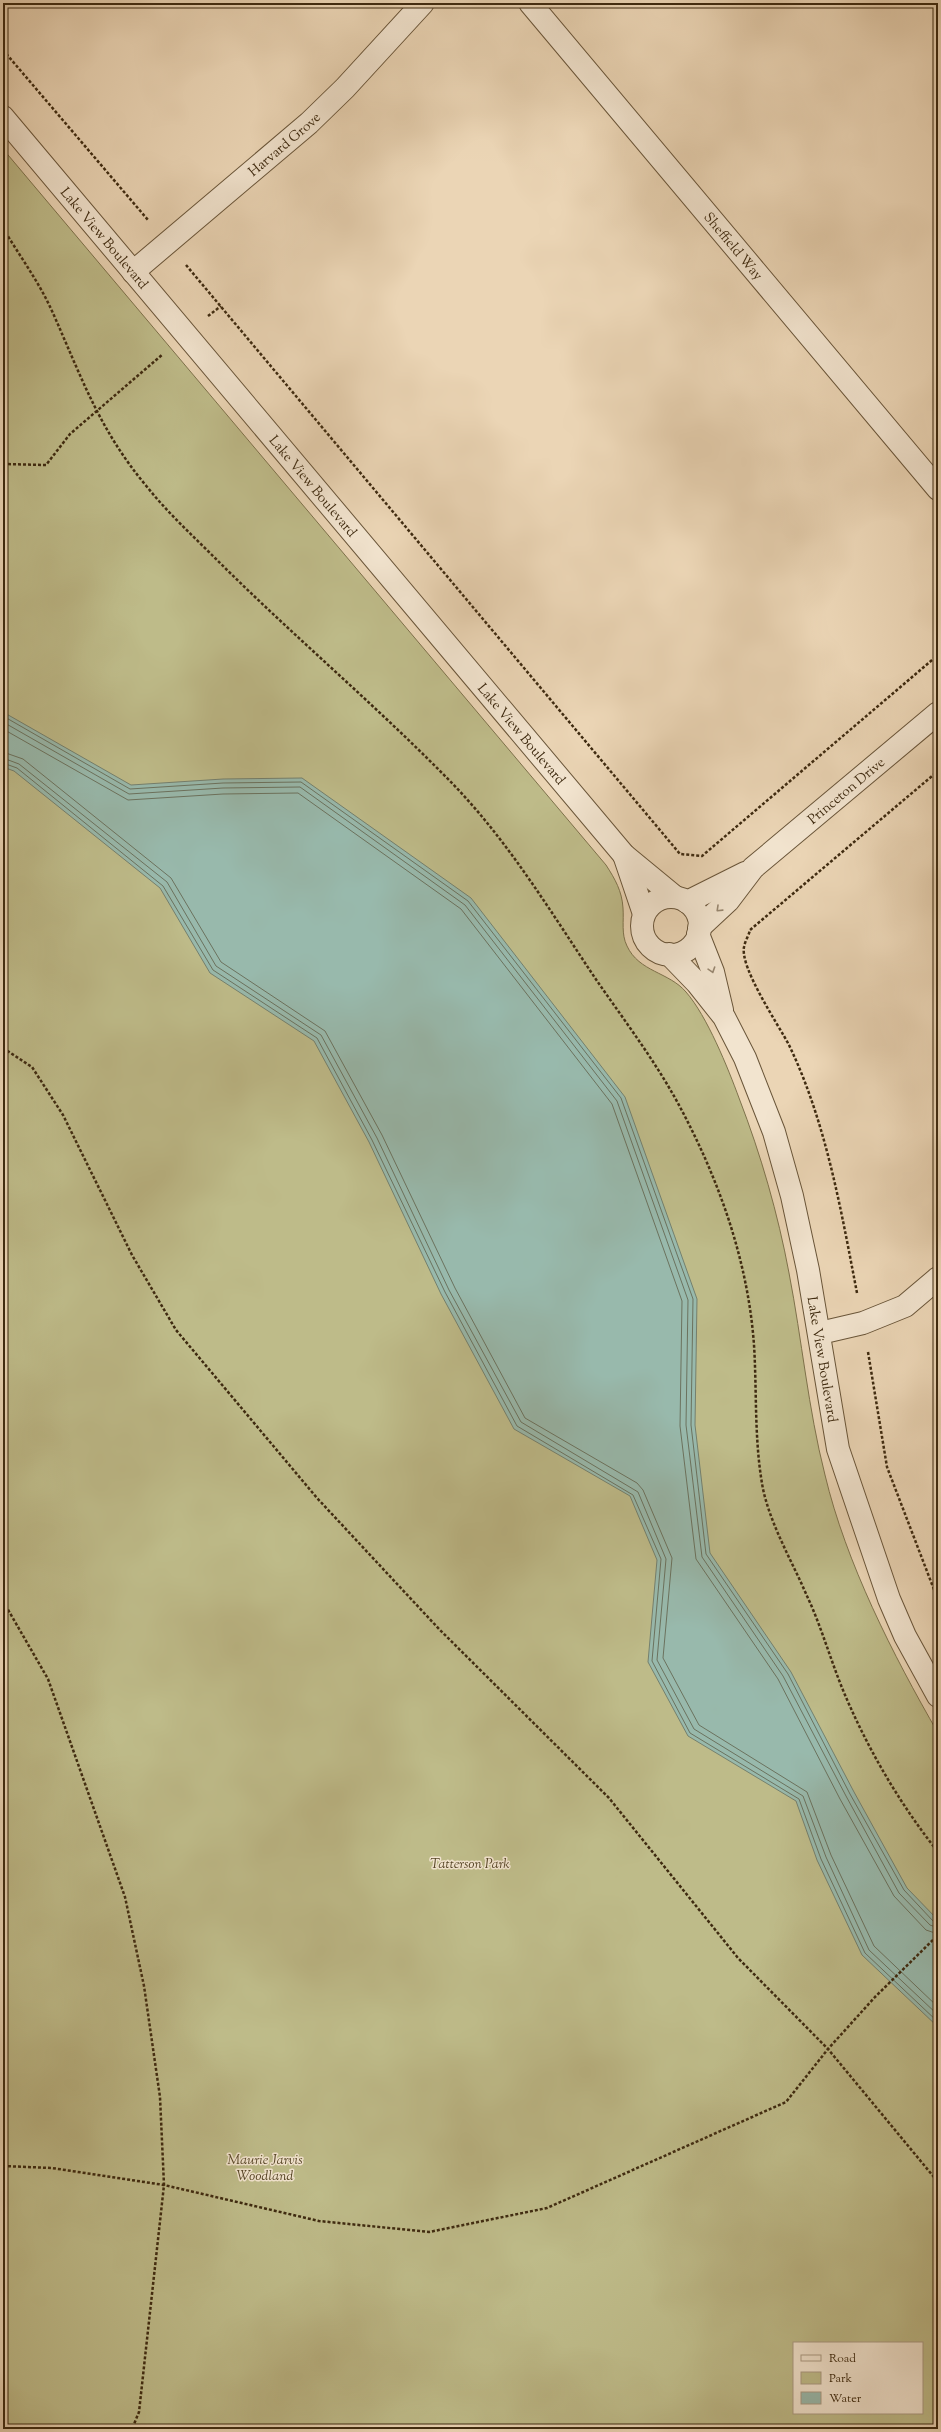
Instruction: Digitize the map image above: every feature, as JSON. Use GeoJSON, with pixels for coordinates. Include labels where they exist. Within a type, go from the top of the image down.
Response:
{"type":"FeatureCollection","features":[{"type":"Feature","properties":{"kind":"street","name":"Harvard Grove"},"geometry":{"type":"LineString","coordinates":[[134,272],[309,123],[345,88],[423,3]]}},
{"type":"Feature","properties":{"kind":"street","name":"Sheffield Way"},"geometry":{"type":"LineString","coordinates":[[530,3],[938,488]]}},
{"type":"Feature","properties":{"kind":"street","name":"Lake View Boulevard"},"geometry":{"type":"LineString","coordinates":[[3,118],[624,855],[681,900]]}},
{"type":"Feature","properties":{"kind":"street","name":"Princeton Drive"},"geometry":{"type":"LineString","coordinates":[[699,931],[728,901],[754,868],[938,712]]}},
{"type":"Feature","properties":{"kind":"street","name":"Lake View Boulevard"},"geometry":{"type":"LineString","coordinates":[[624,855],[644,914]]}},
{"type":"Feature","properties":{"kind":"street","name":"Princeton Drive"},"geometry":{"type":"LineString","coordinates":[[681,900],[754,868]]}},
{"type":"Feature","properties":{"kind":"street"},"geometry":{"type":"LineString","coordinates":[[657,900],[681,900],[697,914],[699,931],[687,949],[669,954],[652,948],[646,941],[642,923],[644,914],[657,900]]}},
{"type":"Feature","properties":{"kind":"street","name":"Lake View Boulevard"},"geometry":{"type":"LineString","coordinates":[[699,931],[713,972],[724,1017]]}},
{"type":"Feature","properties":{"kind":"street","name":"Lake View Boulevard"},"geometry":{"type":"LineString","coordinates":[[669,954],[697,983],[724,1017],[745,1058],[774,1132],[792,1196],[820,1333],[838,1450],[889,1599],[905,1636],[938,1696]]}},
{"type":"Feature","properties":{"kind":"street"},"geometry":{"type":"LineString","coordinates":[[820,1333],[863,1323],[905,1306],[938,1278]]}},
{"type":"Feature","properties":{"kind":"path"},"geometry":{"type":"LineString","coordinates":[[3,50],[221,306],[680,854],[702,856],[938,655]]}},
{"type":"Feature","properties":{"kind":"path"},"geometry":{"type":"LineString","coordinates":[[3,228],[50,306],[95,411],[124,458],[150,491],[190,534],[239,582],[398,729],[480,812],[526,875],[677,1102],[710,1170],[725,1208],[739,1253],[750,1302],[754,1346],[756,1434],[762,1484],[768,1510],[809,1599],[843,1692],[862,1732],[890,1784],[917,1826],[938,1852]]}},
{"type":"Feature","properties":{"kind":"path"},"geometry":{"type":"LineString","coordinates":[[3,464],[46,466],[70,434],[95,411],[221,306]]}},
{"type":"Feature","properties":{"kind":"path"},"geometry":{"type":"LineString","coordinates":[[938,771],[750,930],[744,948],[746,964],[789,1046],[816,1115],[839,1201],[863,1323],[887,1467],[938,1600]]}},
{"type":"Feature","properties":{"kind":"path"},"geometry":{"type":"LineString","coordinates":[[3,1048],[32,1067],[63,1115],[132,1255],[176,1330],[317,1498],[439,1629],[609,1798],[738,1958],[828,2049],[938,2182]]}},
{"type":"Feature","properties":{"kind":"path"},"geometry":{"type":"LineString","coordinates":[[3,1601],[48,1679],[125,1897],[144,1986],[160,2097],[164,2185],[139,2412],[132,2429]]}},
{"type":"Feature","properties":{"kind":"path"},"geometry":{"type":"LineString","coordinates":[[3,2166],[52,2168],[164,2185],[319,2221],[429,2232],[547,2208],[786,2102],[828,2049],[875,1997],[938,1935]]}},
{"type":"Feature","properties":{"kind":"green space","name":"Tatterson Park"},"geometry":{"type":"Polygon","coordinates":[[[3,149],[606,865],[620,891],[623,908],[623,932],[625,941],[632,955],[646,967],[679,985],[686,992],[702,1014],[729,1072],[762,1163],[780,1229],[794,1298],[814,1425],[834,1508],[845,1541],[872,1608],[904,1672],[938,1733],[938,2429],[3,2429],[3,149]]]}},
{"type":"Feature","properties":{"kind":"water"},"geometry":{"type":"Polygon","coordinates":[[[3,712],[131,785],[223,779],[302,778],[471,898],[625,1097],[697,1299],[695,1425],[710,1553],[791,1672],[854,1792],[907,1888],[938,1920],[938,2027],[862,1955],[817,1860],[796,1801],[688,1736],[648,1662],[657,1560],[630,1496],[514,1429],[441,1294],[369,1142],[314,1041],[210,973],[160,888],[14,771],[3,767],[3,712]]]}},
{"type":"Feature","properties":{"kind":"park label","name":"Maurie Jarvis Woodland"},"geometry":{"type":"Point","coordinates":[265,2168]}}]}
